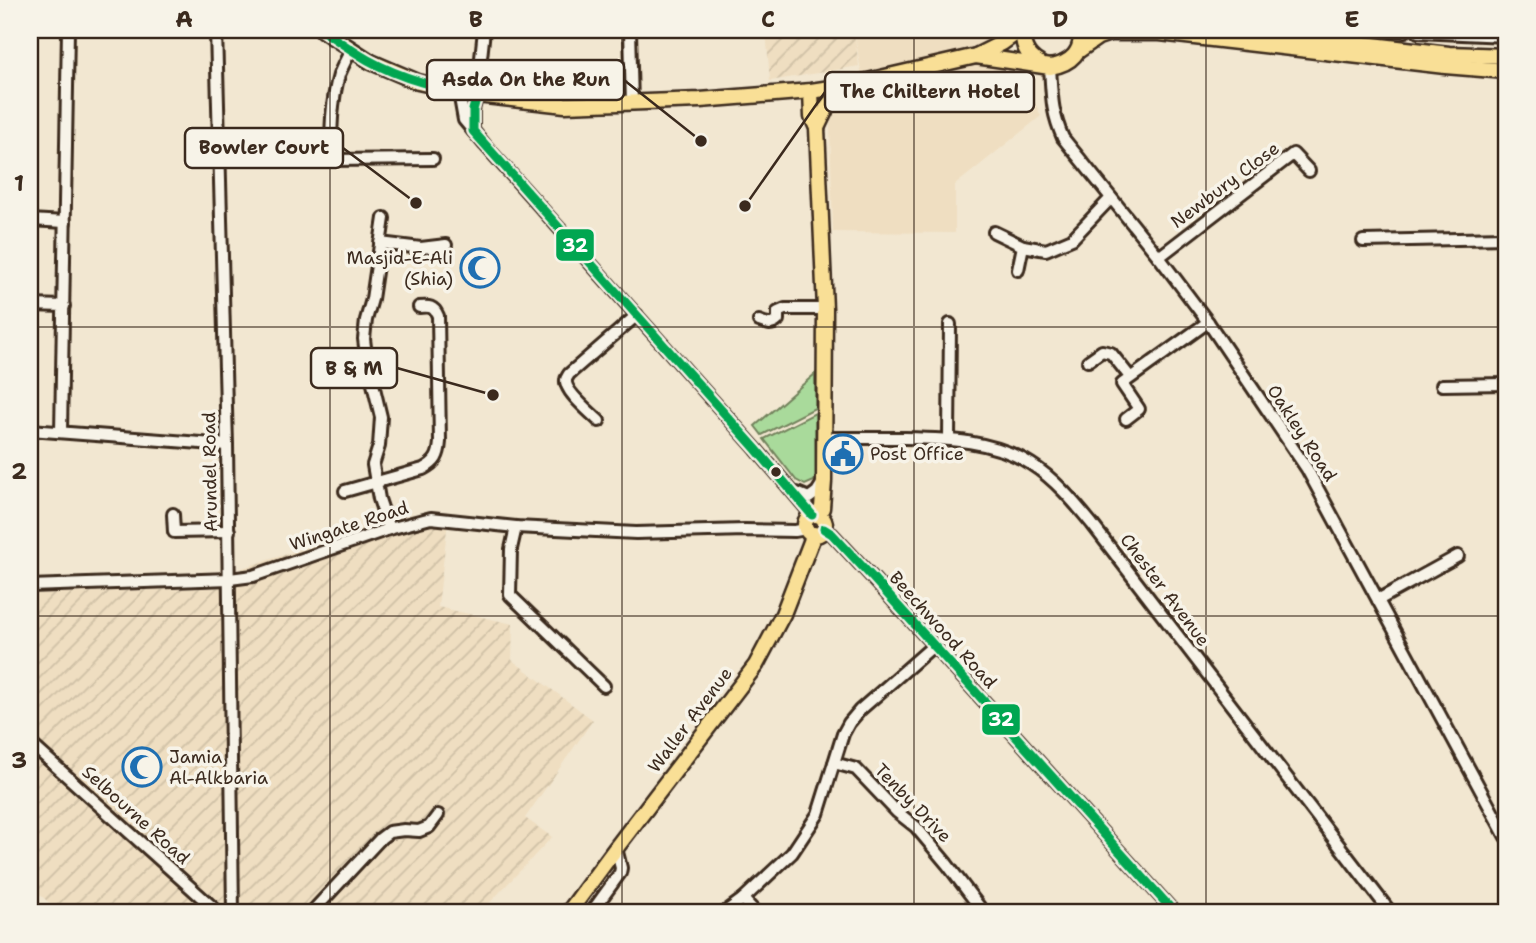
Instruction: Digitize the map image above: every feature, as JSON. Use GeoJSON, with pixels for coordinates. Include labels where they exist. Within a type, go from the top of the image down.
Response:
{"type":"FeatureCollection","features":[{"type":"Feature","properties":{"kind":"main road"},"geometry":{"type":"LineString","coordinates":[[322,30],[338,35],[351,50],[370,62],[418,82],[477,95],[565,105],[700,100],[850,85],[976,56],[1022,30],[1023,44],[1027,52],[1033,59],[1046,65]]}},
{"type":"Feature","properties":{"kind":"main road"},"geometry":{"type":"LineString","coordinates":[[1078,51],[1081,42],[1080,30]]}},
{"type":"Feature","properties":{"kind":"main road"},"geometry":{"type":"LineString","coordinates":[[1245,30],[1449,54],[1506,56]]}},
{"type":"Feature","properties":{"kind":"main road"},"geometry":{"type":"LineString","coordinates":[[976,56],[1046,65],[1066,63],[1098,37],[1110,33],[1160,33],[1506,71]]}},
{"type":"Feature","properties":{"kind":"main road"},"geometry":{"type":"LineString","coordinates":[[817,128],[830,103],[841,96],[850,85]]}},
{"type":"Feature","properties":{"kind":"main road","name":"Waller Avenue"},"geometry":{"type":"LineString","coordinates":[[568,913],[756,666],[783,614],[822,508],[824,309],[817,128],[812,117],[811,90]]}},
{"type":"Feature","properties":{"kind":"street"},"geometry":{"type":"LineString","coordinates":[[61,432],[68,30]]}},
{"type":"Feature","properties":{"kind":"street","name":"Arundel Road"},"geometry":{"type":"LineString","coordinates":[[216,30],[230,579],[233,913]]}},
{"type":"Feature","properties":{"kind":"street"},"geometry":{"type":"LineString","coordinates":[[474,131],[473,110],[484,30]]}},
{"type":"Feature","properties":{"kind":"street"},"geometry":{"type":"LineString","coordinates":[[630,30],[632,104]]}},
{"type":"Feature","properties":{"kind":"street"},"geometry":{"type":"LineString","coordinates":[[1390,30],[1405,31]]}},
{"type":"Feature","properties":{"kind":"street"},"geometry":{"type":"LineString","coordinates":[[1418,32],[1506,37]]}},
{"type":"Feature","properties":{"kind":"street"},"geometry":{"type":"LineString","coordinates":[[351,50],[340,73],[334,96],[331,160],[433,159]]}},
{"type":"Feature","properties":{"kind":"street","name":"Oakley Road"},"geometry":{"type":"LineString","coordinates":[[1046,65],[1054,118],[1063,138],[1208,322],[1307,469],[1506,837]]}},
{"type":"Feature","properties":{"kind":"street","name":"Beechwood Road"},"geometry":{"type":"LineString","coordinates":[[459,92],[464,120],[792,490],[815,525],[832,534],[1175,913]]}},
{"type":"Feature","properties":{"kind":"street","name":"Newbury Close"},"geometry":{"type":"LineString","coordinates":[[1159,257],[1293,154],[1309,171]]}},
{"type":"Feature","properties":{"kind":"street"},"geometry":{"type":"LineString","coordinates":[[994,232],[1023,246],[1046,250],[1072,239],[1111,198]]}},
{"type":"Feature","properties":{"kind":"street"},"geometry":{"type":"LineString","coordinates":[[384,218],[365,340],[381,417],[379,446],[373,465],[388,529]]}},
{"type":"Feature","properties":{"kind":"street"},"geometry":{"type":"LineString","coordinates":[[30,220],[65,222]]}},
{"type":"Feature","properties":{"kind":"street"},"geometry":{"type":"LineString","coordinates":[[1363,241],[1506,238]]}},
{"type":"Feature","properties":{"kind":"street"},"geometry":{"type":"LineString","coordinates":[[380,243],[421,248],[446,245]]}},
{"type":"Feature","properties":{"kind":"street"},"geometry":{"type":"LineString","coordinates":[[1018,270],[1023,246]]}},
{"type":"Feature","properties":{"kind":"street"},"geometry":{"type":"LineString","coordinates":[[30,305],[64,306]]}},
{"type":"Feature","properties":{"kind":"street"},"geometry":{"type":"LineString","coordinates":[[345,492],[423,469],[438,459],[438,316],[436,310],[430,306],[419,306]]}},
{"type":"Feature","properties":{"kind":"street"},"geometry":{"type":"LineString","coordinates":[[759,321],[767,325],[774,324],[778,320],[778,312],[785,309],[824,309]]}},
{"type":"Feature","properties":{"kind":"street"},"geometry":{"type":"LineString","coordinates":[[599,421],[583,406],[567,386],[566,380],[569,374],[637,315]]}},
{"type":"Feature","properties":{"kind":"street"},"geometry":{"type":"LineString","coordinates":[[1126,419],[1139,409],[1122,384],[1208,322]]}},
{"type":"Feature","properties":{"kind":"street"},"geometry":{"type":"LineString","coordinates":[[949,439],[950,324]]}},
{"type":"Feature","properties":{"kind":"street"},"geometry":{"type":"LineString","coordinates":[[1087,362],[1102,351],[1111,353],[1130,377]]}},
{"type":"Feature","properties":{"kind":"street"},"geometry":{"type":"LineString","coordinates":[[1442,385],[1506,384]]}},
{"type":"Feature","properties":{"kind":"street"},"geometry":{"type":"LineString","coordinates":[[30,430],[227,444]]}},
{"type":"Feature","properties":{"kind":"street","name":"Chester Avenue"},"geometry":{"type":"LineString","coordinates":[[824,438],[949,439],[989,446],[1030,464],[1061,489],[1076,504],[1391,913]]}},
{"type":"Feature","properties":{"kind":"street"},"geometry":{"type":"LineString","coordinates":[[792,490],[809,498],[824,481]]}},
{"type":"Feature","properties":{"kind":"street"},"geometry":{"type":"LineString","coordinates":[[173,514],[174,532],[229,531]]}},
{"type":"Feature","properties":{"kind":"street","name":"Wingate Road"},"geometry":{"type":"LineString","coordinates":[[30,586],[253,576],[388,529],[432,518],[516,527],[636,533],[794,531],[815,525]]}},
{"type":"Feature","properties":{"kind":"street"},"geometry":{"type":"LineString","coordinates":[[516,527],[511,549],[510,594],[604,686]]}},
{"type":"Feature","properties":{"kind":"street"},"geometry":{"type":"LineString","coordinates":[[1378,600],[1458,556]]}},
{"type":"Feature","properties":{"kind":"street"},"geometry":{"type":"LineString","coordinates":[[724,913],[792,853],[812,824],[818,814],[843,733],[849,723],[860,710],[933,646]]}},
{"type":"Feature","properties":{"kind":"street","name":"Selbourne Road"},"geometry":{"type":"LineString","coordinates":[[30,743],[219,913]]}},
{"type":"Feature","properties":{"kind":"street","name":"Tenby Drive"},"geometry":{"type":"LineString","coordinates":[[834,763],[856,769],[897,812],[916,827],[984,913]]}},
{"type":"Feature","properties":{"kind":"street"},"geometry":{"type":"LineString","coordinates":[[311,913],[381,838],[389,832],[419,831],[429,827],[438,815]]}},
{"type":"Feature","properties":{"kind":"street"},"geometry":{"type":"LineString","coordinates":[[591,913],[620,873],[616,848]]}},
{"type":"Feature","properties":{"kind":"street"},"geometry":{"type":"LineString","coordinates":[[743,899],[756,913]]}},
{"type":"Feature","properties":{"kind":"shaded area"},"geometry":{"type":"Polygon","coordinates":[[[766,30],[854,30],[859,66],[770,81],[766,30]]]}},
{"type":"Feature","properties":{"kind":"shaded area"},"geometry":{"type":"Polygon","coordinates":[[[854,30],[1015,30],[1008,50],[1041,116],[955,185],[955,233],[833,232],[830,124],[834,111],[842,101],[865,94],[854,30]]]}},
{"type":"Feature","properties":{"kind":"shaded area"},"geometry":{"type":"Polygon","coordinates":[[[427,511],[452,513],[447,529],[438,607],[513,624],[512,660],[593,720],[525,818],[552,837],[480,913],[61,913],[30,886],[30,621],[33,618],[35,594],[236,587],[242,568],[427,511]]]}},
{"type":"Feature","properties":{"kind":"green space"},"geometry":{"type":"Polygon","coordinates":[[[815,374],[815,408],[762,435],[755,426],[815,374]]]}},
{"type":"Feature","properties":{"kind":"green space"},"geometry":{"type":"Polygon","coordinates":[[[815,413],[816,477],[805,485],[796,480],[764,439],[815,413]]]}},
{"type":"Feature","properties":{"kind":"transit line","name":"32"},"geometry":{"type":"LineString","coordinates":[[322,30],[362,57],[407,78],[477,95],[473,110],[473,131],[812,515]]}},
{"type":"Feature","properties":{"kind":"transit line","name":"32"},"geometry":{"type":"LineString","coordinates":[[824,529],[832,534],[872,577],[1175,913]]}},
{"type":"Feature","properties":{"kind":"place","name":"Asda On the Run"},"geometry":{"type":"Point","coordinates":[701,141]}},
{"type":"Feature","properties":{"kind":"place","name":"Bowler Court"},"geometry":{"type":"Point","coordinates":[416,203]}},
{"type":"Feature","properties":{"kind":"place","name":"The Chiltern Hotel"},"geometry":{"type":"Point","coordinates":[745,206]}},
{"type":"Feature","properties":{"kind":"place","name":"Masjid-E-Ali (Shia)"},"geometry":{"type":"Point","coordinates":[480,268]}},
{"type":"Feature","properties":{"kind":"place","name":"B & M"},"geometry":{"type":"Point","coordinates":[493,395]}},
{"type":"Feature","properties":{"kind":"place","name":"Post Office"},"geometry":{"type":"Point","coordinates":[843,454]}},
{"type":"Feature","properties":{"kind":"place","name":"Jamia Al-Alkbaria"},"geometry":{"type":"Point","coordinates":[142,767]}}]}
